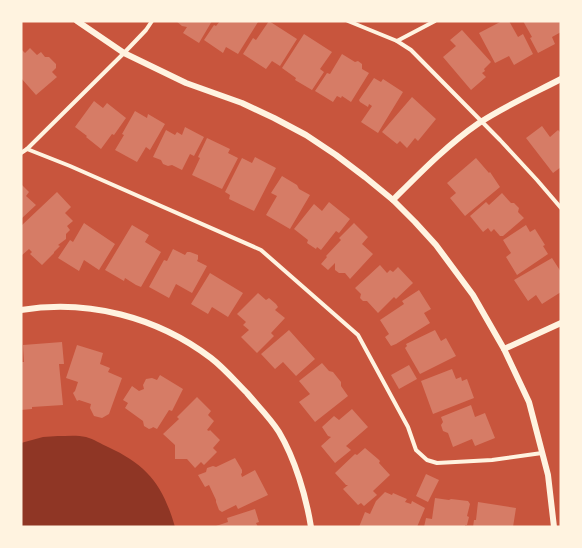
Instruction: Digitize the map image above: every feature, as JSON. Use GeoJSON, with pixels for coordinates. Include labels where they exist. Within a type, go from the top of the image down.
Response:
{"type":"FeatureCollection","features":[{"type":"Feature","properties":{"kind":"street"},"geometry":{"type":"LineString","coordinates":[[77,21],[124,53],[186,83],[274,118],[306,135],[358,171],[393,200],[436,245],[473,295],[504,349],[529,402],[548,476],[554,527]]}},
{"type":"Feature","properties":{"kind":"street"},"geometry":{"type":"LineString","coordinates":[[393,200],[441,153],[481,122],[561,79]]}},
{"type":"Feature","properties":{"kind":"street"},"geometry":{"type":"LineString","coordinates":[[21,310],[58,306],[107,311],[129,316],[172,334],[211,358],[236,382],[278,431],[299,477],[311,527]]}},
{"type":"Feature","properties":{"kind":"street"},"geometry":{"type":"LineString","coordinates":[[504,349],[561,323]]}},
{"type":"Feature","properties":{"kind":"lane"},"geometry":{"type":"LineString","coordinates":[[21,153],[124,53],[152,21]]}},
{"type":"Feature","properties":{"kind":"lane"},"geometry":{"type":"LineString","coordinates":[[348,21],[397,41],[411,50],[560,206]]}},
{"type":"Feature","properties":{"kind":"lane"},"geometry":{"type":"LineString","coordinates":[[397,41],[435,21]]}},
{"type":"Feature","properties":{"kind":"lane"},"geometry":{"type":"LineString","coordinates":[[27,149],[261,250],[358,335],[408,427],[417,450],[427,460],[437,463],[492,460],[542,453]]}},
{"type":"Feature","properties":{"kind":"shaded area"},"geometry":{"type":"Polygon","coordinates":[[[43,437],[89,438],[133,461],[152,478],[159,488],[175,527],[21,527],[21,443],[43,437]]]}},
{"type":"Feature","properties":{"kind":"building"},"geometry":{"type":"Polygon","coordinates":[[[176,21],[212,21],[199,43],[183,33],[187,27],[176,21]]]}},
{"type":"Feature","properties":{"kind":"building"},"geometry":{"type":"Polygon","coordinates":[[[220,21],[258,22],[238,54],[226,47],[223,53],[204,40],[214,25],[216,26],[220,21]]]}},
{"type":"Feature","properties":{"kind":"building"},"geometry":{"type":"Polygon","coordinates":[[[269,21],[297,39],[280,66],[272,61],[266,69],[243,54],[253,38],[256,40],[269,21]]]}},
{"type":"Feature","properties":{"kind":"building"},"geometry":{"type":"Polygon","coordinates":[[[502,21],[509,21],[518,37],[523,34],[533,54],[514,65],[509,56],[495,63],[479,33],[502,21]]]}},
{"type":"Feature","properties":{"kind":"building"},"geometry":{"type":"Polygon","coordinates":[[[523,21],[559,21],[561,32],[552,37],[555,44],[538,53],[523,21]]]}},
{"type":"Feature","properties":{"kind":"building"},"geometry":{"type":"Polygon","coordinates":[[[462,30],[491,62],[482,73],[486,77],[471,90],[443,57],[456,46],[450,40],[462,30]]]}},
{"type":"Feature","properties":{"kind":"building"},"geometry":{"type":"Polygon","coordinates":[[[304,34],[332,52],[320,69],[324,72],[312,90],[295,80],[296,78],[282,68],[304,34]]]}},
{"type":"Feature","properties":{"kind":"building"},"geometry":{"type":"Polygon","coordinates":[[[30,48],[37,55],[41,52],[56,64],[52,72],[57,77],[36,95],[21,78],[21,49],[25,53],[30,48]]]}},
{"type":"Feature","properties":{"kind":"building"},"geometry":{"type":"Polygon","coordinates":[[[342,54],[355,62],[358,61],[362,64],[362,69],[369,73],[351,102],[342,96],[341,98],[337,96],[333,102],[315,91],[327,73],[330,74],[342,54]]]}},
{"type":"Feature","properties":{"kind":"building"},"geometry":{"type":"Polygon","coordinates":[[[374,78],[381,82],[383,79],[403,92],[378,133],[361,122],[372,106],[369,104],[368,107],[359,100],[374,78]]]}},
{"type":"Feature","properties":{"kind":"building"},"geometry":{"type":"Polygon","coordinates":[[[412,97],[436,119],[418,141],[415,138],[407,148],[400,141],[397,144],[382,132],[412,97]]]}},
{"type":"Feature","properties":{"kind":"building"},"geometry":{"type":"Polygon","coordinates":[[[94,101],[103,108],[107,103],[126,118],[101,149],[75,127],[94,101]]]}},
{"type":"Feature","properties":{"kind":"building"},"geometry":{"type":"Polygon","coordinates":[[[135,111],[147,118],[148,114],[165,124],[150,150],[146,147],[137,162],[115,150],[135,111]]]}},
{"type":"Feature","properties":{"kind":"building"},"geometry":{"type":"Polygon","coordinates":[[[542,126],[550,137],[558,130],[561,133],[561,167],[553,173],[526,138],[542,126]]]}},
{"type":"Feature","properties":{"kind":"building"},"geometry":{"type":"Polygon","coordinates":[[[185,127],[204,137],[194,156],[190,154],[182,170],[163,164],[161,160],[153,157],[166,130],[175,135],[177,132],[182,135],[185,127]]]}},
{"type":"Feature","properties":{"kind":"building"},"geometry":{"type":"Polygon","coordinates":[[[207,138],[230,149],[228,153],[238,158],[222,189],[192,175],[207,138]]]}},
{"type":"Feature","properties":{"kind":"building"},"geometry":{"type":"Polygon","coordinates":[[[255,157],[276,168],[254,211],[229,199],[230,195],[225,192],[242,158],[252,163],[255,157]]]}},
{"type":"Feature","properties":{"kind":"building"},"geometry":{"type":"Polygon","coordinates":[[[476,158],[490,172],[500,187],[465,216],[450,198],[456,193],[447,183],[476,158]]]}},
{"type":"Feature","properties":{"kind":"building"},"geometry":{"type":"Polygon","coordinates":[[[282,176],[310,195],[290,229],[266,215],[277,196],[271,193],[282,176]]]}},
{"type":"Feature","properties":{"kind":"building"},"geometry":{"type":"Polygon","coordinates":[[[21,184],[29,192],[26,196],[36,205],[21,219],[21,184]]]}},
{"type":"Feature","properties":{"kind":"building"},"geometry":{"type":"Polygon","coordinates":[[[57,192],[71,207],[65,213],[73,221],[67,226],[70,230],[66,234],[66,239],[58,245],[60,246],[42,265],[30,254],[32,252],[29,249],[21,256],[21,226],[57,192]]]}},
{"type":"Feature","properties":{"kind":"building"},"geometry":{"type":"Polygon","coordinates":[[[502,193],[519,208],[518,212],[524,218],[503,236],[500,236],[494,229],[491,232],[488,228],[483,232],[470,216],[486,202],[489,205],[502,193]]]}},
{"type":"Feature","properties":{"kind":"building"},"geometry":{"type":"Polygon","coordinates":[[[329,202],[350,219],[339,233],[336,231],[321,250],[317,247],[316,249],[294,229],[314,204],[322,211],[329,202]]]}},
{"type":"Feature","properties":{"kind":"building"},"geometry":{"type":"Polygon","coordinates":[[[84,223],[115,244],[99,270],[84,260],[79,271],[58,258],[70,240],[73,242],[84,223]]]}},
{"type":"Feature","properties":{"kind":"building"},"geometry":{"type":"Polygon","coordinates":[[[354,223],[368,237],[362,244],[373,254],[350,279],[345,273],[335,270],[335,263],[328,270],[321,264],[341,240],[339,238],[354,223]]]}},
{"type":"Feature","properties":{"kind":"building"},"geometry":{"type":"Polygon","coordinates":[[[132,225],[149,235],[145,242],[161,252],[141,287],[125,278],[124,281],[105,270],[132,225]]]}},
{"type":"Feature","properties":{"kind":"building"},"geometry":{"type":"Polygon","coordinates":[[[526,225],[530,232],[535,229],[548,254],[517,275],[506,257],[511,253],[503,240],[526,225]]]}},
{"type":"Feature","properties":{"kind":"building"},"geometry":{"type":"Polygon","coordinates":[[[173,249],[185,255],[190,252],[198,255],[197,261],[207,266],[192,293],[176,284],[169,298],[149,287],[173,249]]]}},
{"type":"Feature","properties":{"kind":"building"},"geometry":{"type":"Polygon","coordinates":[[[552,258],[561,272],[561,292],[542,304],[536,295],[528,301],[514,280],[552,258]]]}},
{"type":"Feature","properties":{"kind":"building"},"geometry":{"type":"Polygon","coordinates":[[[380,265],[387,273],[390,270],[393,272],[398,267],[413,283],[378,313],[367,301],[360,298],[361,294],[355,288],[380,265]]]}},
{"type":"Feature","properties":{"kind":"building"},"geometry":{"type":"Polygon","coordinates":[[[210,273],[243,293],[228,317],[212,307],[208,314],[191,304],[210,273]]]}},
{"type":"Feature","properties":{"kind":"building"},"geometry":{"type":"Polygon","coordinates":[[[419,290],[431,309],[424,313],[430,323],[391,346],[385,337],[389,334],[380,320],[404,304],[402,301],[419,290]]]}},
{"type":"Feature","properties":{"kind":"building"},"geometry":{"type":"Polygon","coordinates":[[[258,293],[266,300],[269,298],[276,304],[278,307],[275,310],[285,318],[271,333],[274,336],[257,353],[241,337],[249,330],[243,325],[246,322],[237,314],[258,293]]]}},
{"type":"Feature","properties":{"kind":"building"},"geometry":{"type":"Polygon","coordinates":[[[289,330],[315,359],[296,376],[283,362],[275,369],[261,354],[289,330]]]}},
{"type":"Feature","properties":{"kind":"building"},"geometry":{"type":"Polygon","coordinates":[[[435,330],[441,341],[446,338],[456,356],[420,374],[405,348],[406,344],[435,330]]]}},
{"type":"Feature","properties":{"kind":"building"},"geometry":{"type":"Polygon","coordinates":[[[62,342],[64,364],[59,364],[63,405],[21,410],[23,345],[62,342]]]}},
{"type":"Feature","properties":{"kind":"building"},"geometry":{"type":"Polygon","coordinates":[[[77,345],[103,353],[100,364],[110,368],[108,372],[122,378],[109,414],[102,418],[94,416],[90,408],[91,404],[77,401],[73,393],[78,382],[66,378],[77,345]]]}},
{"type":"Feature","properties":{"kind":"building"},"geometry":{"type":"Polygon","coordinates":[[[322,363],[341,382],[348,396],[315,422],[299,402],[310,394],[299,381],[322,363]]]}},
{"type":"Feature","properties":{"kind":"building"},"geometry":{"type":"Polygon","coordinates":[[[409,365],[417,379],[399,389],[391,375],[409,365]]]}},
{"type":"Feature","properties":{"kind":"building"},"geometry":{"type":"Polygon","coordinates":[[[452,369],[456,379],[461,377],[462,381],[467,379],[474,398],[433,414],[421,381],[452,369]]]}},
{"type":"Feature","properties":{"kind":"building"},"geometry":{"type":"Polygon","coordinates":[[[160,375],[183,389],[172,411],[169,410],[157,429],[153,427],[149,429],[144,426],[143,421],[125,408],[128,403],[123,400],[132,386],[139,391],[144,389],[146,379],[157,380],[160,375]]]}},
{"type":"Feature","properties":{"kind":"building"},"geometry":{"type":"Polygon","coordinates":[[[197,397],[211,411],[208,415],[214,421],[207,430],[210,430],[220,440],[213,448],[217,452],[204,465],[201,462],[195,468],[187,459],[175,459],[175,445],[163,434],[197,397]]]}},
{"type":"Feature","properties":{"kind":"building"},"geometry":{"type":"Polygon","coordinates":[[[471,405],[475,417],[485,413],[495,438],[475,446],[472,439],[453,447],[448,433],[443,431],[441,417],[471,405]]]}},
{"type":"Feature","properties":{"kind":"building"},"geometry":{"type":"Polygon","coordinates":[[[352,409],[368,427],[346,446],[351,450],[335,463],[321,446],[331,437],[322,427],[334,416],[339,420],[352,409]]]}},
{"type":"Feature","properties":{"kind":"building"},"geometry":{"type":"Polygon","coordinates":[[[365,448],[380,461],[379,463],[390,475],[373,491],[377,495],[364,506],[361,503],[358,505],[343,489],[348,485],[335,473],[365,448]]]}},
{"type":"Feature","properties":{"kind":"building"},"geometry":{"type":"Polygon","coordinates":[[[235,458],[242,470],[242,477],[255,470],[268,495],[238,509],[236,505],[222,512],[219,510],[209,485],[205,487],[198,475],[206,472],[207,468],[216,467],[235,458]]]}},
{"type":"Feature","properties":{"kind":"building"},"geometry":{"type":"Polygon","coordinates":[[[426,474],[439,480],[428,502],[416,496],[426,474]]]}},
{"type":"Feature","properties":{"kind":"building"},"geometry":{"type":"Polygon","coordinates":[[[385,492],[392,495],[393,493],[407,499],[405,502],[411,504],[412,501],[425,508],[417,527],[359,527],[365,512],[370,514],[376,501],[385,492]]]}},
{"type":"Feature","properties":{"kind":"building"},"geometry":{"type":"Polygon","coordinates":[[[435,498],[468,501],[470,504],[467,525],[465,527],[424,527],[426,518],[432,519],[435,498]]]}},
{"type":"Feature","properties":{"kind":"building"},"geometry":{"type":"Polygon","coordinates":[[[478,502],[516,508],[513,527],[473,527],[478,502]]]}},
{"type":"Feature","properties":{"kind":"building"},"geometry":{"type":"Polygon","coordinates":[[[255,509],[259,522],[256,523],[258,527],[213,527],[228,522],[227,518],[255,509]]]}}]}
